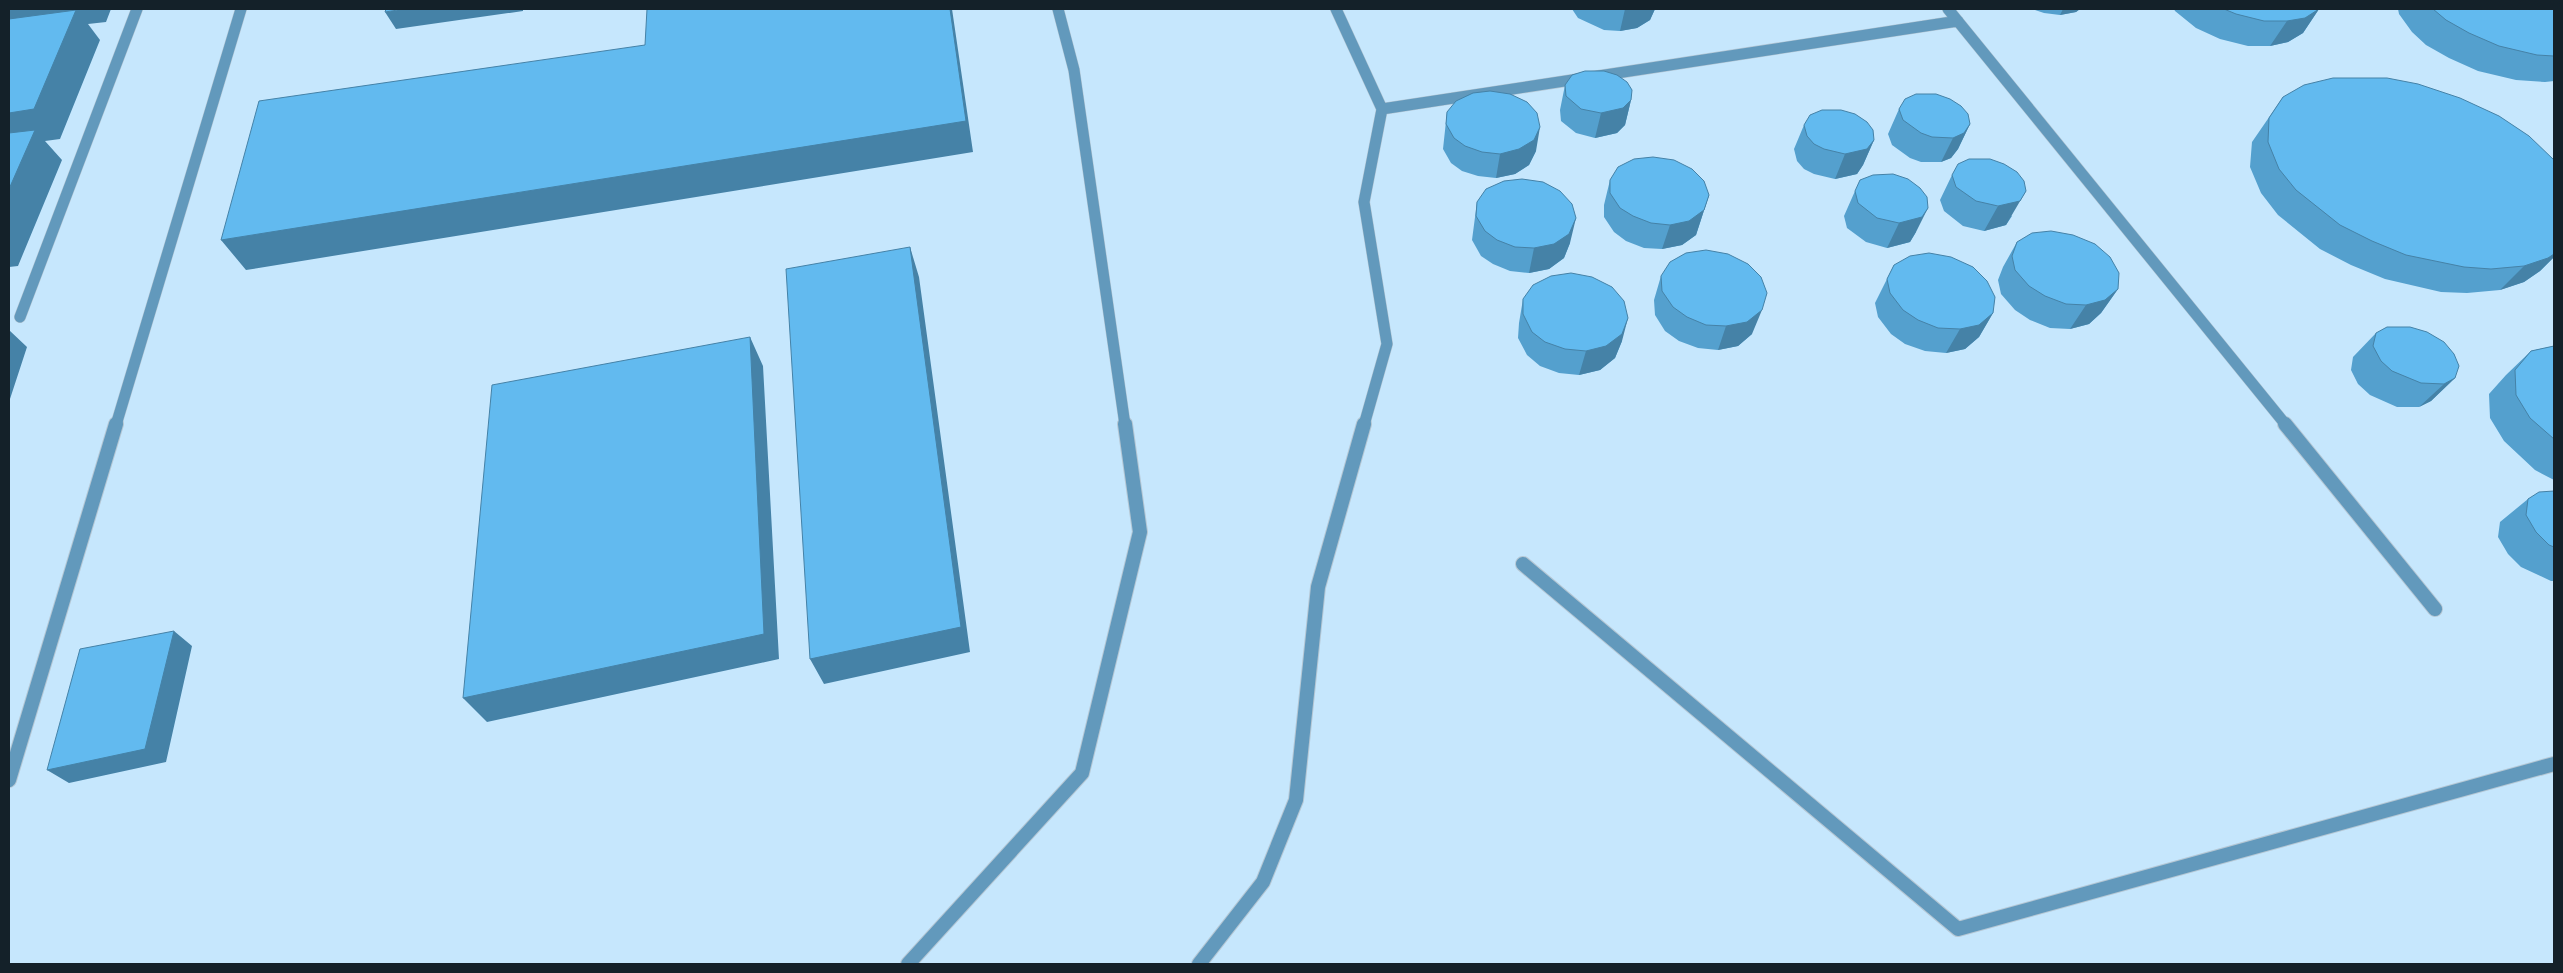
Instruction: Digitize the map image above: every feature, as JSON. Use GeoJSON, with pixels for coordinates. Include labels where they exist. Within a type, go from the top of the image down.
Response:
{"type":"FeatureCollection","features":[{"type":"Feature","properties":{"kind":"lane"},"geometry":{"type":"LineString","coordinates":[[20,317],[137,9]]}},
{"type":"Feature","properties":{"kind":"lane"},"geometry":{"type":"LineString","coordinates":[[9,780],[240,9]]}},
{"type":"Feature","properties":{"kind":"lane"},"geometry":{"type":"LineString","coordinates":[[908,964],[1082,773],[1140,532],[1074,70],[1058,9]]}},
{"type":"Feature","properties":{"kind":"lane"},"geometry":{"type":"LineString","coordinates":[[1199,964],[1263,882],[1296,800],[1318,587],[1388,344],[1364,202],[1382,109],[1336,9]]}},
{"type":"Feature","properties":{"kind":"lane"},"geometry":{"type":"LineString","coordinates":[[1948,9],[2435,609]]}},
{"type":"Feature","properties":{"kind":"lane"},"geometry":{"type":"LineString","coordinates":[[1382,109],[1958,21]]}},
{"type":"Feature","properties":{"kind":"lane"},"geometry":{"type":"LineString","coordinates":[[1523,564],[1958,929],[2554,764]]}},
{"type":"Feature","properties":{"kind":"shaded area"},"geometry":{"type":"Polygon","coordinates":[[[9,9],[2554,9],[2554,964],[9,964],[9,9]]]}},
{"type":"Feature","properties":{"kind":"building"},"geometry":{"type":"Polygon","coordinates":[[[386,9],[404,9],[385,12],[386,9]]]}},
{"type":"Feature","properties":{"kind":"building"},"geometry":{"type":"Polygon","coordinates":[[[647,9],[950,9],[966,121],[221,240],[259,101],[645,45],[647,9]]]}},
{"type":"Feature","properties":{"kind":"building"},"geometry":{"type":"Polygon","coordinates":[[[2224,9],[2319,9],[2305,18],[2287,21],[2264,21],[2224,9]]]}},
{"type":"Feature","properties":{"kind":"building"},"geometry":{"type":"Polygon","coordinates":[[[2433,9],[2554,9],[2554,56],[2537,55],[2499,46],[2469,33],[2446,20],[2433,9]]]}},
{"type":"Feature","properties":{"kind":"building"},"geometry":{"type":"Polygon","coordinates":[[[76,10],[34,109],[9,113],[9,19],[76,10]]]}},
{"type":"Feature","properties":{"kind":"building"},"geometry":{"type":"Polygon","coordinates":[[[1585,71],[1604,71],[1617,75],[1627,82],[1632,90],[1631,100],[1623,108],[1601,113],[1581,109],[1566,96],[1565,85],[1572,75],[1585,71]]]}},
{"type":"Feature","properties":{"kind":"building"},"geometry":{"type":"Polygon","coordinates":[[[2333,78],[2387,78],[2418,84],[2460,98],[2499,116],[2529,136],[2554,160],[2554,254],[2524,266],[2491,269],[2464,267],[2406,255],[2340,225],[2296,190],[2279,169],[2268,142],[2269,118],[2283,97],[2304,85],[2333,78]]]}},
{"type":"Feature","properties":{"kind":"building"},"geometry":{"type":"Polygon","coordinates":[[[1490,91],[1510,94],[1527,102],[1537,113],[1540,127],[1534,140],[1519,149],[1500,154],[1482,152],[1465,146],[1454,138],[1446,124],[1447,112],[1456,101],[1473,93],[1490,91]]]}},
{"type":"Feature","properties":{"kind":"building"},"geometry":{"type":"Polygon","coordinates":[[[1916,94],[1936,94],[1950,99],[1961,106],[1968,114],[1970,124],[1964,133],[1953,138],[1932,137],[1921,133],[1903,120],[1899,109],[1905,99],[1916,94]]]}},
{"type":"Feature","properties":{"kind":"building"},"geometry":{"type":"Polygon","coordinates":[[[1822,110],[1841,110],[1855,114],[1867,122],[1873,130],[1874,140],[1867,149],[1845,154],[1824,149],[1814,144],[1807,136],[1804,125],[1810,115],[1822,110]]]}},
{"type":"Feature","properties":{"kind":"building"},"geometry":{"type":"Polygon","coordinates":[[[35,130],[9,189],[9,133],[35,130]]]}},
{"type":"Feature","properties":{"kind":"building"},"geometry":{"type":"Polygon","coordinates":[[[1653,157],[1674,160],[1692,169],[1704,181],[1709,195],[1704,210],[1689,221],[1670,225],[1651,223],[1633,216],[1620,208],[1610,193],[1610,180],[1618,167],[1634,159],[1653,157]]]}},
{"type":"Feature","properties":{"kind":"building"},"geometry":{"type":"Polygon","coordinates":[[[1969,159],[1990,159],[2004,164],[2017,172],[2024,181],[2026,191],[2020,201],[1998,206],[1976,201],[1956,187],[1952,175],[1958,164],[1969,159]]]}},
{"type":"Feature","properties":{"kind":"building"},"geometry":{"type":"Polygon","coordinates":[[[1893,174],[1908,179],[1920,188],[1927,197],[1928,208],[1922,217],[1899,223],[1877,218],[1858,203],[1855,191],[1860,180],[1873,175],[1893,174]]]}},
{"type":"Feature","properties":{"kind":"building"},"geometry":{"type":"Polygon","coordinates":[[[1522,179],[1543,182],[1560,191],[1572,204],[1576,218],[1569,234],[1554,244],[1534,248],[1515,247],[1497,240],[1485,231],[1476,216],[1477,202],[1486,189],[1504,181],[1522,179]]]}},
{"type":"Feature","properties":{"kind":"building"},"geometry":{"type":"Polygon","coordinates":[[[2051,231],[2073,235],[2095,244],[2110,257],[2119,273],[2118,289],[2105,300],[2086,305],[2066,304],[2045,296],[2029,286],[2015,270],[2012,256],[2017,242],[2032,233],[2051,231]]]}},
{"type":"Feature","properties":{"kind":"building"},"geometry":{"type":"Polygon","coordinates":[[[910,247],[961,627],[810,659],[786,269],[910,247]]]}},
{"type":"Feature","properties":{"kind":"building"},"geometry":{"type":"Polygon","coordinates":[[[1706,250],[1728,254],[1748,264],[1761,277],[1767,293],[1762,310],[1747,322],[1726,326],[1706,325],[1687,317],[1673,307],[1662,291],[1661,276],[1670,262],[1686,253],[1706,250]]]}},
{"type":"Feature","properties":{"kind":"building"},"geometry":{"type":"Polygon","coordinates":[[[1929,253],[1951,257],[1973,267],[1987,281],[1995,297],[1993,313],[1979,325],[1960,329],[1938,328],[1918,320],[1903,310],[1890,293],[1887,279],[1894,265],[1910,256],[1929,253]]]}},
{"type":"Feature","properties":{"kind":"building"},"geometry":{"type":"Polygon","coordinates":[[[1571,273],[1592,277],[1612,287],[1624,301],[1628,318],[1622,334],[1606,346],[1586,351],[1565,349],[1545,342],[1532,332],[1523,314],[1523,299],[1533,285],[1551,276],[1571,273]]]}},
{"type":"Feature","properties":{"kind":"building"},"geometry":{"type":"Polygon","coordinates":[[[2387,327],[2410,327],[2427,332],[2444,342],[2454,354],[2459,366],[2455,378],[2444,384],[2421,383],[2392,371],[2381,361],[2373,346],[2376,333],[2387,327]]]}},
{"type":"Feature","properties":{"kind":"building"},"geometry":{"type":"Polygon","coordinates":[[[750,337],[764,634],[463,698],[492,385],[750,337]]]}},
{"type":"Feature","properties":{"kind":"building"},"geometry":{"type":"Polygon","coordinates":[[[2554,346],[2554,439],[2530,418],[2516,395],[2515,370],[2531,351],[2554,346]]]}},
{"type":"Feature","properties":{"kind":"building"},"geometry":{"type":"Polygon","coordinates":[[[2554,491],[2554,547],[2549,545],[2536,532],[2526,515],[2528,499],[2539,492],[2554,491]]]}},
{"type":"Feature","properties":{"kind":"building"},"geometry":{"type":"Polygon","coordinates":[[[174,631],[145,749],[47,770],[80,649],[174,631]]]}}]}
